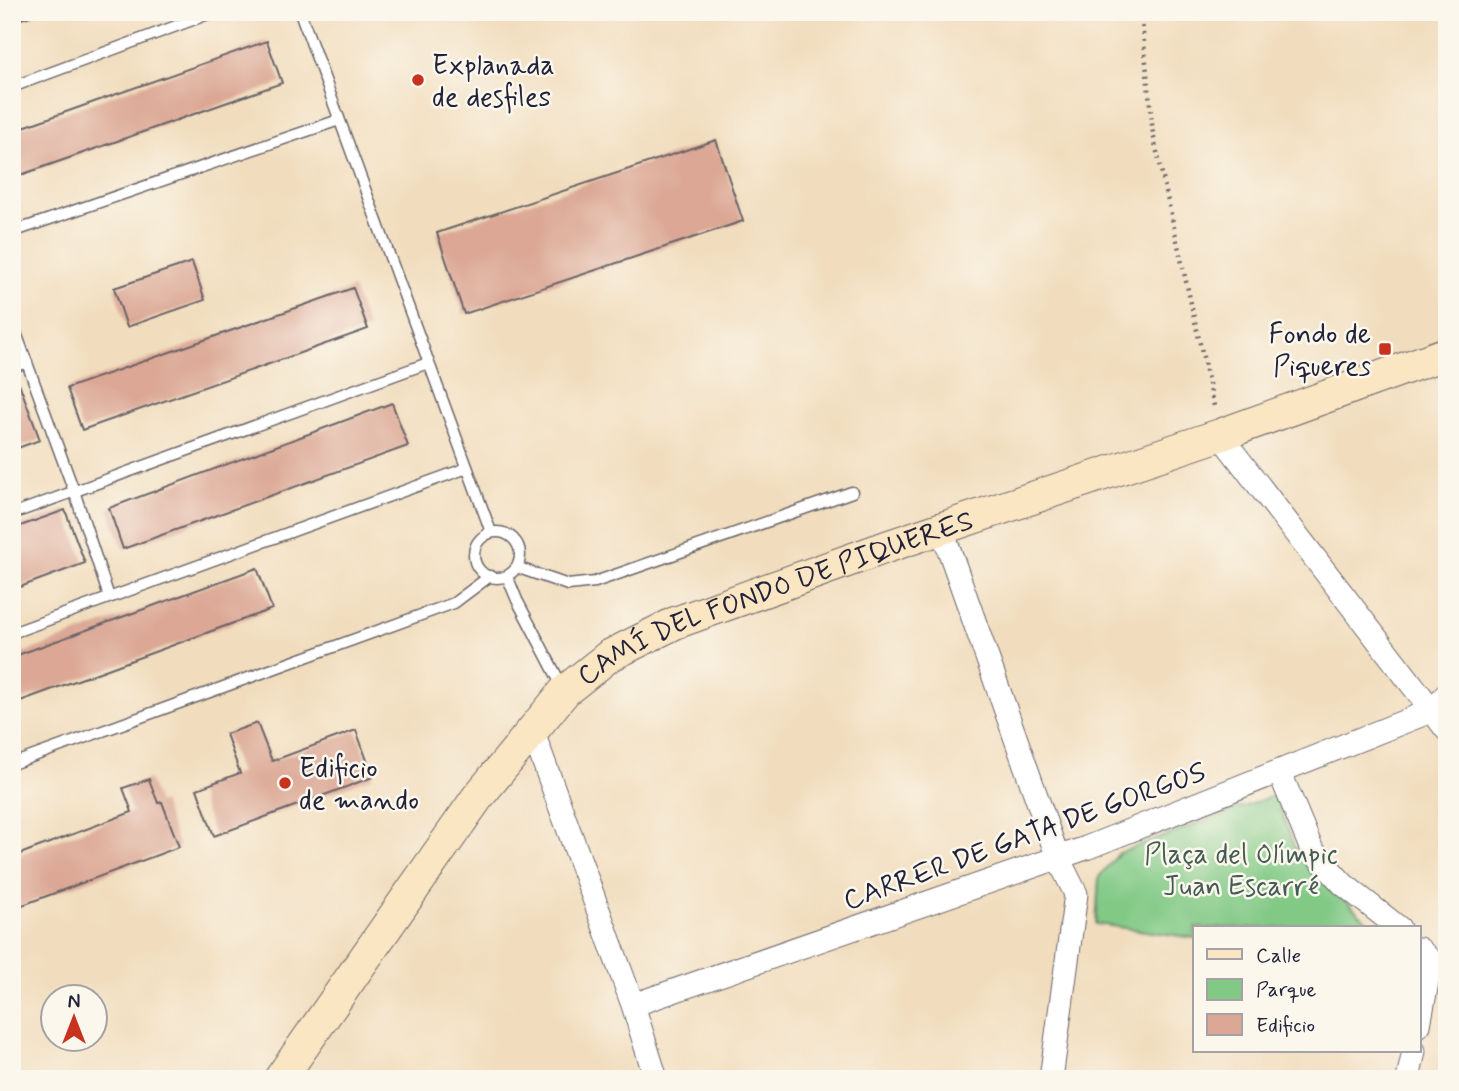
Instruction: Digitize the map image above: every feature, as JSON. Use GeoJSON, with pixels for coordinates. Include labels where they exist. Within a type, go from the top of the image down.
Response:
{"type":"FeatureCollection","features":[{"type":"Feature","properties":{"kind":"street","name":"CAMÍ DEL FONDO DE PIQUERES"},"geometry":{"type":"LineString","coordinates":[[280,1079],[477,799],[565,691],[608,656],[675,623],[889,546],[1220,435],[1447,353]]}},
{"type":"Feature","properties":{"kind":"street"},"geometry":{"type":"LineString","coordinates":[[1220,435],[1447,730]]}},
{"type":"Feature","properties":{"kind":"street"},"geometry":{"type":"LineString","coordinates":[[942,530],[1058,858],[1076,894],[1051,1079]]}},
{"type":"Feature","properties":{"kind":"street"},"geometry":{"type":"LineString","coordinates":[[1431,711],[1447,694]]}},
{"type":"Feature","properties":{"kind":"street","name":"CARRER DE GATA DE GORGOS"},"geometry":{"type":"LineString","coordinates":[[633,1005],[1058,858],[1280,773],[1431,711]]}},
{"type":"Feature","properties":{"kind":"street"},"geometry":{"type":"LineString","coordinates":[[532,730],[633,1005],[656,1079]]}},
{"type":"Feature","properties":{"kind":"street"},"geometry":{"type":"LineString","coordinates":[[1280,773],[1312,850],[1343,884],[1396,926]]}},
{"type":"Feature","properties":{"kind":"street"},"geometry":{"type":"LineString","coordinates":[[1420,950],[1431,961],[1420,1020]]}},
{"type":"Feature","properties":{"kind":"street"},"geometry":{"type":"LineString","coordinates":[[1409,1079],[1414,1052]]}},
{"type":"Feature","properties":{"kind":"lane"},"geometry":{"type":"LineString","coordinates":[[12,87],[214,12]]}},
{"type":"Feature","properties":{"kind":"lane"},"geometry":{"type":"LineString","coordinates":[[300,12],[491,533]]}},
{"type":"Feature","properties":{"kind":"lane"},"geometry":{"type":"LineString","coordinates":[[12,232],[339,120]]}},
{"type":"Feature","properties":{"kind":"lane"},"geometry":{"type":"LineString","coordinates":[[12,322],[74,491],[109,597]]}},
{"type":"Feature","properties":{"kind":"lane"},"geometry":{"type":"LineString","coordinates":[[12,367],[27,362]]}},
{"type":"Feature","properties":{"kind":"lane"},"geometry":{"type":"LineString","coordinates":[[12,514],[428,363]]}},
{"type":"Feature","properties":{"kind":"lane"},"geometry":{"type":"LineString","coordinates":[[12,632],[467,468]]}},
{"type":"Feature","properties":{"kind":"lane"},"geometry":{"type":"LineString","coordinates":[[516,567],[568,585],[595,582],[852,492]]}},
{"type":"Feature","properties":{"kind":"lane"},"geometry":{"type":"LineString","coordinates":[[12,764],[454,603],[490,576],[507,576],[520,561],[517,542],[501,531],[491,533],[478,542],[475,550],[478,566],[490,576]]}},
{"type":"Feature","properties":{"kind":"lane"},"geometry":{"type":"LineString","coordinates":[[507,576],[565,691]]}},
{"type":"Feature","properties":{"kind":"path"},"geometry":{"type":"LineString","coordinates":[[1141,12],[1153,134],[1220,435]]}},
{"type":"Feature","properties":{"kind":"green space","name":"Plaça del Olímpic Juan Escarré"},"geometry":{"type":"Polygon","coordinates":[[[1275,795],[1298,857],[1373,926],[1193,926],[1193,938],[1096,924],[1099,877],[1119,853],[1275,795]]]}},
{"type":"Feature","properties":{"kind":"building"},"geometry":{"type":"Polygon","coordinates":[[[12,12],[39,12],[39,13],[12,22],[12,12]]]}},
{"type":"Feature","properties":{"kind":"building"},"geometry":{"type":"Polygon","coordinates":[[[267,41],[282,83],[12,178],[12,131],[267,41]]]}},
{"type":"Feature","properties":{"kind":"building"},"geometry":{"type":"Polygon","coordinates":[[[716,140],[743,221],[464,314],[437,233],[716,140]]]}},
{"type":"Feature","properties":{"kind":"building"},"geometry":{"type":"Polygon","coordinates":[[[192,262],[205,300],[127,327],[114,288],[192,262]]]}},
{"type":"Feature","properties":{"kind":"building"},"geometry":{"type":"Polygon","coordinates":[[[353,288],[368,329],[82,430],[67,388],[353,288]]]}},
{"type":"Feature","properties":{"kind":"building"},"geometry":{"type":"Polygon","coordinates":[[[20,386],[40,440],[12,450],[12,389],[20,386]]]}},
{"type":"Feature","properties":{"kind":"building"},"geometry":{"type":"Polygon","coordinates":[[[392,403],[408,446],[123,549],[109,508],[392,403]]]}},
{"type":"Feature","properties":{"kind":"building"},"geometry":{"type":"Polygon","coordinates":[[[65,510],[85,563],[12,590],[12,529],[65,510]]]}},
{"type":"Feature","properties":{"kind":"building"},"geometry":{"type":"Polygon","coordinates":[[[257,568],[272,609],[12,704],[12,657],[257,568]]]}},
{"type":"Feature","properties":{"kind":"building","name":"Edificio de mando"},"geometry":{"type":"Polygon","coordinates":[[[257,723],[272,761],[356,730],[373,777],[214,836],[197,789],[240,773],[226,734],[257,723]]]}},
{"type":"Feature","properties":{"kind":"building"},"geometry":{"type":"Polygon","coordinates":[[[149,779],[158,803],[162,802],[179,847],[20,906],[12,887],[12,857],[132,812],[123,788],[149,779]]]}},
{"type":"Feature","properties":{"kind":"place","name":"Explanada de desfiles"},"geometry":{"type":"Point","coordinates":[418,80]}},
{"type":"Feature","properties":{"kind":"place","name":"Fondo de Piqueres"},"geometry":{"type":"Point","coordinates":[1385,349]}},
{"type":"Feature","properties":{"kind":"place","name":"Edificio de mando"},"geometry":{"type":"Point","coordinates":[285,783]}}]}
